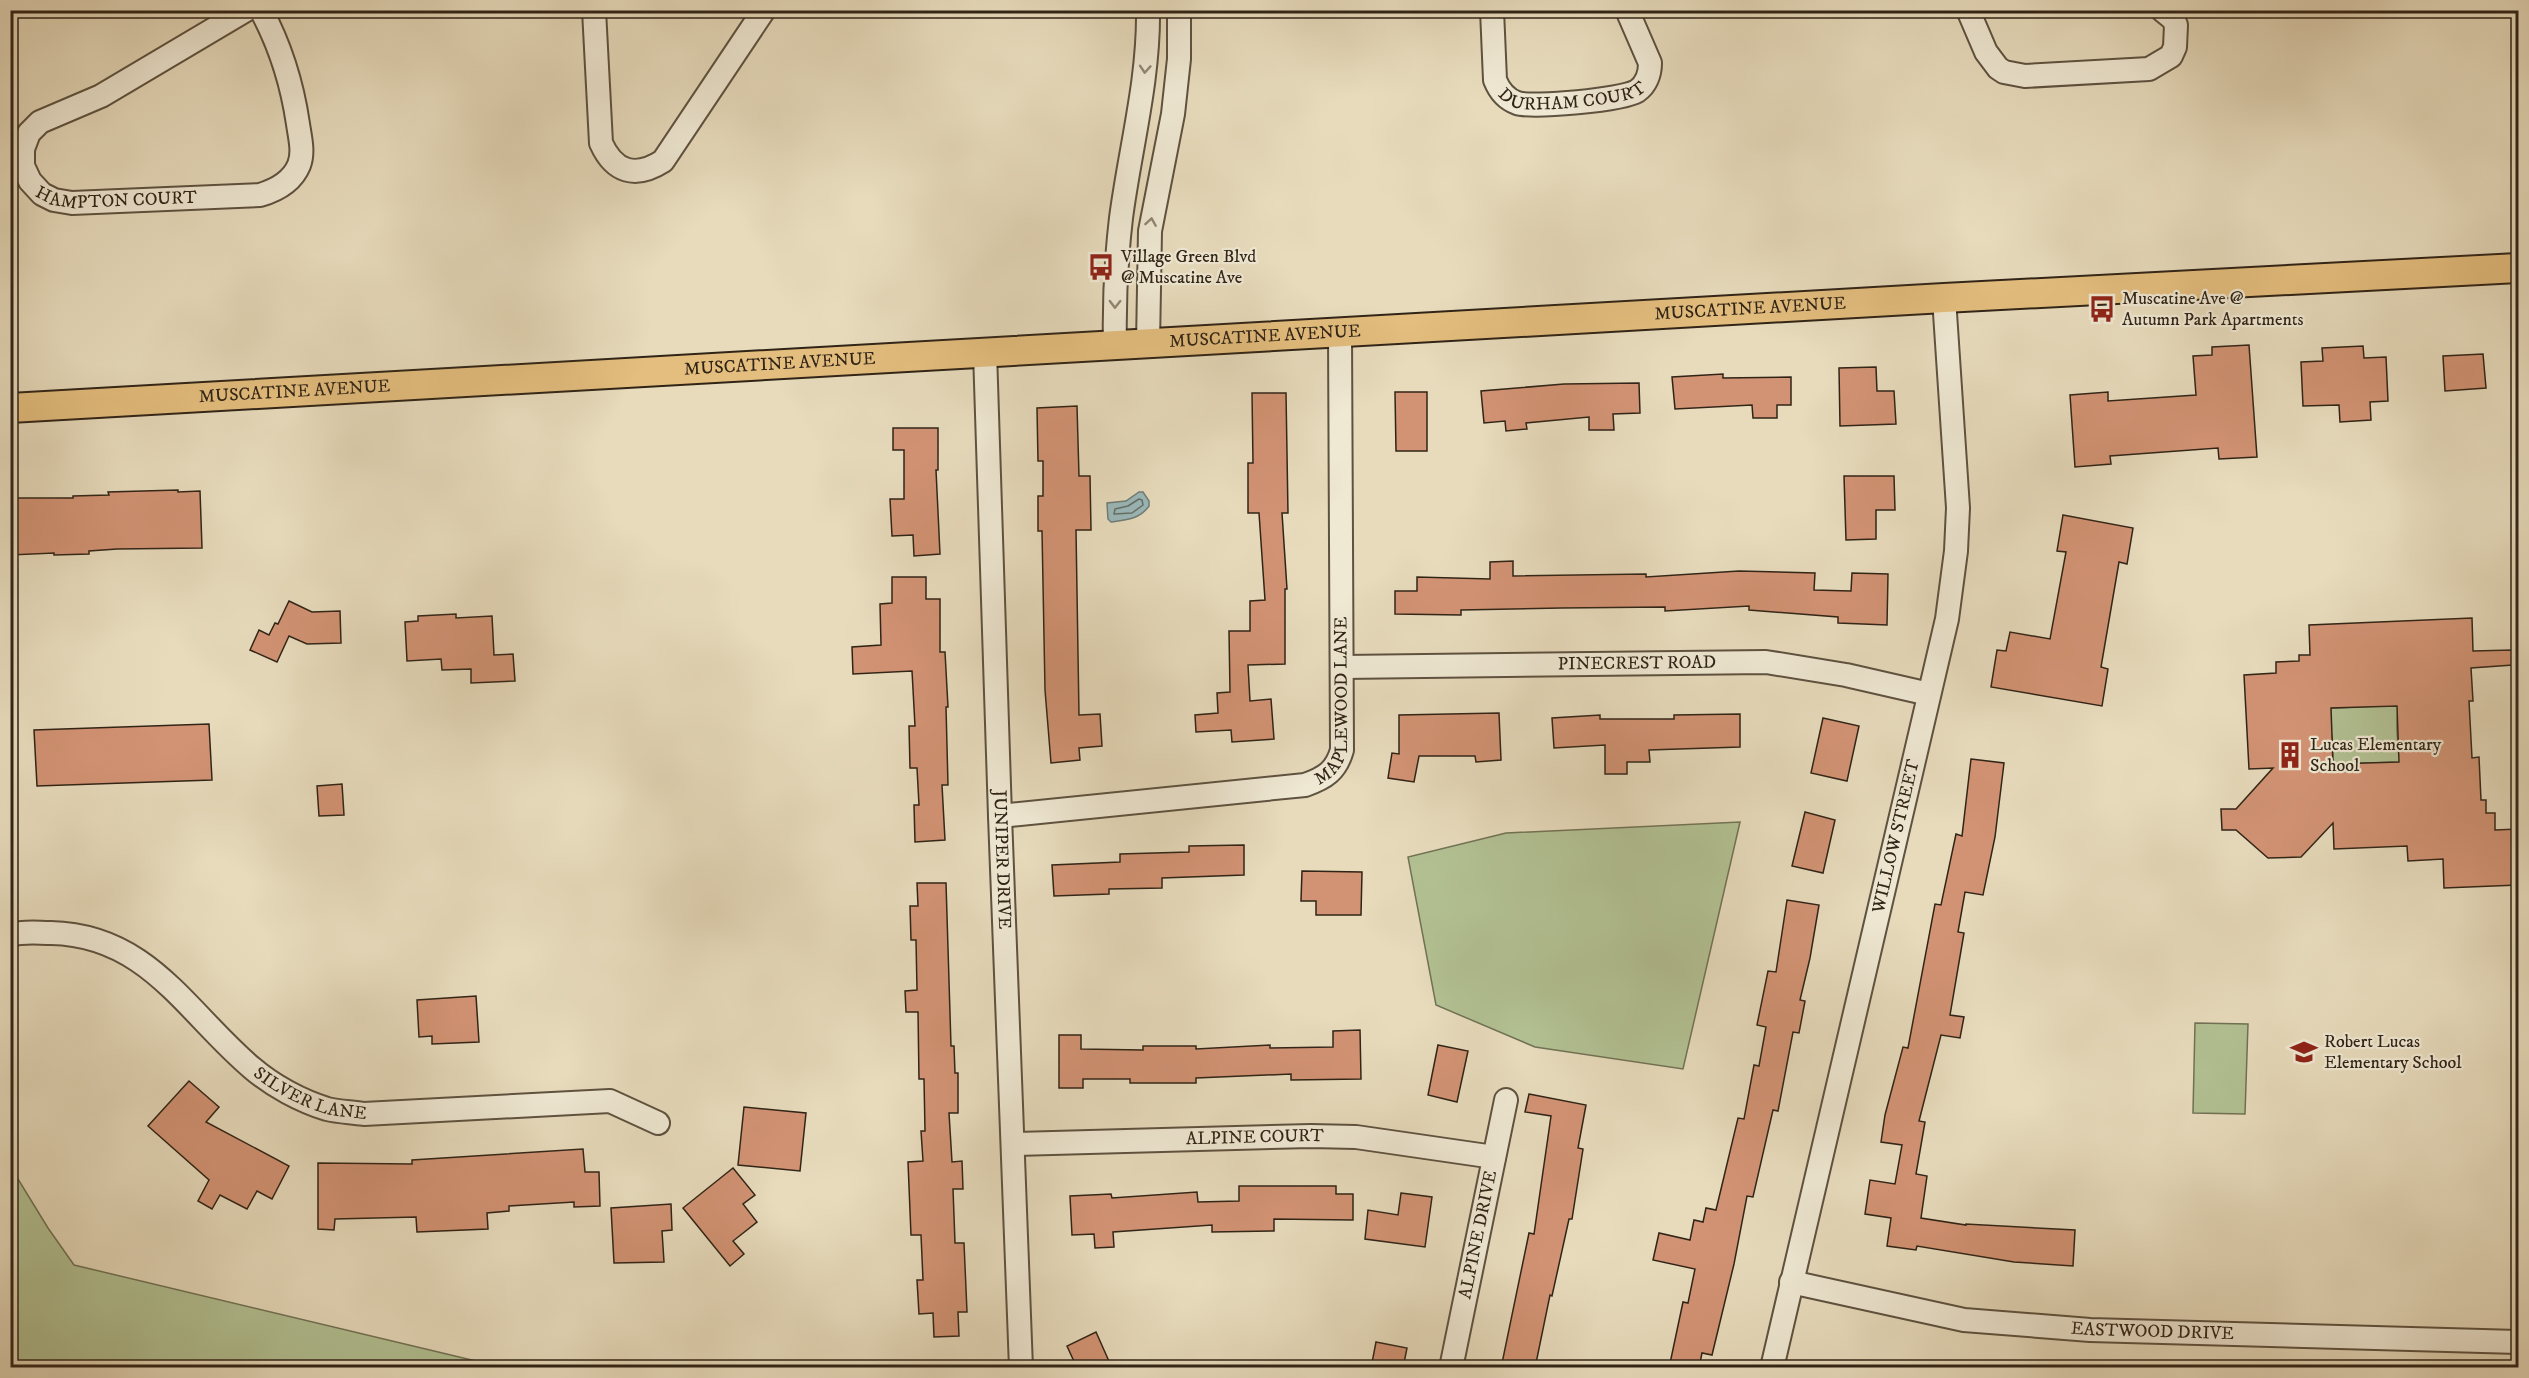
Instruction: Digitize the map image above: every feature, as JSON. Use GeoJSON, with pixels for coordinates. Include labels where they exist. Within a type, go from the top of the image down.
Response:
{"type":"FeatureCollection","features":[{"type":"Feature","properties":{"kind":"main road","name":"MUSCATINE AVENUE"},"geometry":{"type":"LineString","coordinates":[[10,408],[1944,298],[2518,268]]}},
{"type":"Feature","properties":{"kind":"street","name":"HAMPTON COURT"},"geometry":{"type":"LineString","coordinates":[[246,10],[100,96],[40,122],[29,133],[23,149],[23,166],[30,181],[42,194],[54,200],[72,203],[260,195],[276,190],[290,180],[299,165],[302,148],[294,95],[276,37],[261,10]]}},
{"type":"Feature","properties":{"kind":"street"},"geometry":{"type":"LineString","coordinates":[[594,10],[601,143],[607,156],[616,165],[638,172],[650,169],[663,161],[764,10]]}},
{"type":"Feature","properties":{"kind":"street"},"geometry":{"type":"LineString","coordinates":[[1115,346],[1115,286],[1121,218],[1143,91],[1148,10]]}},
{"type":"Feature","properties":{"kind":"street"},"geometry":{"type":"LineString","coordinates":[[1148,344],[1150,231],[1173,114],[1179,59],[1179,10]]}},
{"type":"Feature","properties":{"kind":"street","name":"DURHAM COURT"},"geometry":{"type":"LineString","coordinates":[[1492,10],[1495,80],[1498,88],[1517,103],[1537,104],[1617,97],[1637,91],[1643,85],[1650,72],[1650,63],[1627,10]]}},
{"type":"Feature","properties":{"kind":"street"},"geometry":{"type":"LineString","coordinates":[[1968,10],[1986,52],[1998,68],[2004,72],[2025,76],[2149,69],[2170,56],[2175,47],[2176,25],[2173,19],[2162,10]]}},
{"type":"Feature","properties":{"kind":"street","name":"WILLOW STREET"},"geometry":{"type":"LineString","coordinates":[[1772,1368],[1947,619],[1956,551],[1958,508],[1944,298]]}},
{"type":"Feature","properties":{"kind":"street","name":"MAPLEWOOD LANE"},"geometry":{"type":"LineString","coordinates":[[1000,816],[1288,787],[1319,780],[1330,774],[1339,762],[1342,750],[1343,667],[1340,333]]}},
{"type":"Feature","properties":{"kind":"street","name":"JUNIPER DRIVE"},"geometry":{"type":"LineString","coordinates":[[985,352],[1021,1368]]}},
{"type":"Feature","properties":{"kind":"street","name":"PINECREST ROAD"},"geometry":{"type":"LineString","coordinates":[[1343,667],[1766,662],[1846,675],[1929,694]]}},
{"type":"Feature","properties":{"kind":"street","name":"SILVER LANE"},"geometry":{"type":"LineString","coordinates":[[10,935],[20,932],[75,933],[115,946],[152,970],[252,1069],[288,1093],[328,1109],[363,1114],[610,1101],[658,1123]]}},
{"type":"Feature","properties":{"kind":"street","name":"ALPINE DRIVE"},"geometry":{"type":"LineString","coordinates":[[1450,1368],[1506,1100]]}},
{"type":"Feature","properties":{"kind":"street","name":"ALPINE COURT"},"geometry":{"type":"LineString","coordinates":[[1013,1144],[1311,1136],[1356,1137],[1494,1157]]}},
{"type":"Feature","properties":{"kind":"street","name":"EASTWOOD DRIVE"},"geometry":{"type":"LineString","coordinates":[[1791,1282],[1964,1320],[2090,1330],[2518,1342]]}},
{"type":"Feature","properties":{"kind":"green space"},"geometry":{"type":"Polygon","coordinates":[[[2399,705],[2397,734],[2402,762],[2333,764],[2332,736],[2314,709],[2399,705]]]}},
{"type":"Feature","properties":{"kind":"green space"},"geometry":{"type":"Polygon","coordinates":[[[1740,822],[1683,1069],[1535,1047],[1436,1005],[1408,857],[1506,833],[1740,822]]]}},
{"type":"Feature","properties":{"kind":"green space"},"geometry":{"type":"Polygon","coordinates":[[[2195,1023],[2248,1024],[2245,1114],[2193,1113],[2195,1023]]]}},
{"type":"Feature","properties":{"kind":"green space"},"geometry":{"type":"Polygon","coordinates":[[[10,1166],[74,1265],[501,1367],[11,1367],[10,1166]]]}},
{"type":"Feature","properties":{"kind":"water"},"geometry":{"type":"Polygon","coordinates":[[[1139,492],[1143,492],[1149,501],[1149,506],[1145,510],[1128,519],[1111,522],[1108,519],[1107,503],[1126,501],[1139,492]]]}},
{"type":"Feature","properties":{"kind":"building"},"geometry":{"type":"Polygon","coordinates":[[[2249,345],[2257,457],[2219,459],[2218,448],[2110,456],[2111,464],[2075,467],[2070,395],[2108,392],[2108,401],[2196,395],[2193,356],[2212,355],[2212,347],[2249,345]]]}},
{"type":"Feature","properties":{"kind":"building"},"geometry":{"type":"Polygon","coordinates":[[[2363,346],[2364,358],[2386,357],[2388,401],[2370,402],[2371,420],[2340,422],[2339,405],[2303,406],[2301,362],[2323,361],[2322,348],[2363,346]]]}},
{"type":"Feature","properties":{"kind":"building"},"geometry":{"type":"Polygon","coordinates":[[[2483,354],[2486,388],[2445,391],[2443,356],[2483,354]]]}},
{"type":"Feature","properties":{"kind":"building"},"geometry":{"type":"Polygon","coordinates":[[[1876,367],[1877,391],[1894,391],[1896,424],[1840,426],[1839,368],[1876,367]]]}},
{"type":"Feature","properties":{"kind":"building"},"geometry":{"type":"Polygon","coordinates":[[[1723,374],[1723,378],[1791,377],[1791,405],[1777,405],[1777,418],[1753,418],[1752,405],[1675,409],[1672,377],[1723,374]]]}},
{"type":"Feature","properties":{"kind":"building"},"geometry":{"type":"Polygon","coordinates":[[[1639,383],[1640,413],[1613,414],[1614,430],[1589,430],[1589,417],[1526,423],[1527,429],[1506,431],[1505,421],[1484,423],[1481,391],[1564,384],[1639,383]]]}},
{"type":"Feature","properties":{"kind":"building"},"geometry":{"type":"Polygon","coordinates":[[[1395,392],[1427,392],[1427,451],[1396,451],[1395,392]]]}},
{"type":"Feature","properties":{"kind":"building"},"geometry":{"type":"Polygon","coordinates":[[[1252,393],[1286,393],[1288,513],[1282,513],[1287,589],[1285,589],[1285,664],[1248,665],[1250,701],[1271,699],[1274,739],[1232,742],[1231,730],[1196,732],[1195,715],[1218,713],[1217,693],[1230,692],[1229,631],[1250,631],[1250,601],[1265,600],[1259,513],[1248,513],[1248,463],[1253,463],[1252,393]]]}},
{"type":"Feature","properties":{"kind":"building"},"geometry":{"type":"Polygon","coordinates":[[[1077,406],[1079,476],[1090,476],[1091,530],[1076,530],[1079,715],[1100,714],[1102,746],[1079,748],[1080,760],[1051,763],[1045,690],[1042,531],[1038,531],[1038,496],[1043,496],[1043,461],[1038,461],[1037,408],[1077,406]]]}},
{"type":"Feature","properties":{"kind":"building"},"geometry":{"type":"Polygon","coordinates":[[[893,428],[938,428],[938,470],[936,470],[940,554],[914,556],[913,535],[892,536],[890,499],[904,499],[904,450],[893,450],[893,428]]]}},
{"type":"Feature","properties":{"kind":"building"},"geometry":{"type":"Polygon","coordinates":[[[1844,476],[1894,476],[1895,510],[1876,510],[1876,539],[1846,540],[1844,476]]]}},
{"type":"Feature","properties":{"kind":"building"},"geometry":{"type":"Polygon","coordinates":[[[178,490],[178,492],[200,491],[202,548],[117,549],[89,551],[89,554],[10,555],[10,498],[73,498],[73,496],[109,495],[108,492],[178,490]]]}},
{"type":"Feature","properties":{"kind":"building"},"geometry":{"type":"Polygon","coordinates":[[[2063,515],[2133,528],[2127,564],[2119,562],[2101,667],[2108,669],[2102,706],[1991,687],[1997,650],[2006,651],[2010,632],[2050,639],[2066,552],[2057,551],[2063,515]]]}},
{"type":"Feature","properties":{"kind":"building"},"geometry":{"type":"Polygon","coordinates":[[[1513,561],[1513,576],[1646,574],[1646,577],[1739,571],[1815,573],[1814,590],[1851,591],[1852,573],[1888,574],[1887,625],[1838,623],[1838,617],[1749,610],[1749,606],[1665,611],[1665,607],[1561,608],[1461,610],[1461,615],[1395,614],[1395,591],[1417,591],[1417,577],[1490,579],[1490,562],[1513,561]]]}},
{"type":"Feature","properties":{"kind":"building"},"geometry":{"type":"Polygon","coordinates":[[[892,577],[926,577],[926,599],[940,599],[940,652],[945,652],[948,707],[946,707],[948,785],[942,785],[945,840],[915,842],[914,805],[919,805],[917,768],[910,768],[909,726],[915,726],[912,671],[853,674],[852,647],[881,645],[880,604],[892,603],[892,577]]]}},
{"type":"Feature","properties":{"kind":"building"},"geometry":{"type":"Polygon","coordinates":[[[289,601],[312,612],[340,611],[341,643],[307,644],[289,636],[277,662],[250,650],[259,630],[269,635],[275,623],[278,624],[289,601]]]}},
{"type":"Feature","properties":{"kind":"building"},"geometry":{"type":"Polygon","coordinates":[[[456,614],[456,618],[492,616],[494,655],[513,654],[515,681],[471,683],[471,669],[442,670],[441,659],[407,661],[405,622],[418,621],[418,616],[456,614]]]}},
{"type":"Feature","properties":{"kind":"building","name":"Lucas Elementary School"},"geometry":{"type":"Polygon","coordinates":[[[2472,618],[2473,651],[2512,650],[2513,665],[2471,668],[2473,701],[2469,701],[2472,758],[2479,757],[2481,800],[2486,800],[2486,813],[2495,813],[2495,830],[2518,829],[2518,885],[2444,888],[2443,859],[2408,861],[2407,846],[2334,849],[2333,823],[2301,857],[2268,858],[2236,830],[2222,830],[2221,809],[2236,809],[2273,768],[2249,769],[2244,675],[2276,673],[2276,662],[2299,661],[2299,655],[2310,655],[2309,625],[2472,618]],[[2397,706],[2331,708],[2333,764],[2399,762],[2397,706]]]}},
{"type":"Feature","properties":{"kind":"building"},"geometry":{"type":"Polygon","coordinates":[[[1499,713],[1501,760],[1476,762],[1475,756],[1419,756],[1414,782],[1388,778],[1392,753],[1399,754],[1399,715],[1499,713]]]}},
{"type":"Feature","properties":{"kind":"building"},"geometry":{"type":"Polygon","coordinates":[[[1740,714],[1740,747],[1649,750],[1650,762],[1627,762],[1627,774],[1605,774],[1605,745],[1554,748],[1552,718],[1600,715],[1600,719],[1674,719],[1674,715],[1740,714]]]}},
{"type":"Feature","properties":{"kind":"building"},"geometry":{"type":"Polygon","coordinates":[[[1823,718],[1859,726],[1847,781],[1811,773],[1823,718]]]}},
{"type":"Feature","properties":{"kind":"building"},"geometry":{"type":"Polygon","coordinates":[[[209,724],[212,780],[37,786],[34,730],[209,724]]]}},
{"type":"Feature","properties":{"kind":"building"},"geometry":{"type":"Polygon","coordinates":[[[1971,759],[2004,763],[1995,837],[1983,895],[1965,892],[1958,932],[1964,933],[1950,1015],[1964,1017],[1960,1038],[1941,1035],[1919,1121],[1925,1122],[1916,1174],[1927,1176],[1921,1218],[1966,1225],[2075,1230],[2073,1266],[2014,1262],[1917,1246],[1916,1250],[1887,1246],[1891,1218],[1865,1214],[1870,1180],[1895,1184],[1902,1145],[1881,1142],[1885,1115],[1903,1047],[1908,1048],[1935,904],[1941,905],[1956,834],[1962,836],[1971,759]]]}},
{"type":"Feature","properties":{"kind":"building"},"geometry":{"type":"Polygon","coordinates":[[[342,784],[344,815],[319,816],[317,786],[342,784]]]}},
{"type":"Feature","properties":{"kind":"building"},"geometry":{"type":"Polygon","coordinates":[[[1805,812],[1835,820],[1823,873],[1792,866],[1805,812]]]}},
{"type":"Feature","properties":{"kind":"building"},"geometry":{"type":"Polygon","coordinates":[[[1244,845],[1244,875],[1162,878],[1162,888],[1109,889],[1109,894],[1054,896],[1052,865],[1120,862],[1120,854],[1189,852],[1189,846],[1244,845]]]}},
{"type":"Feature","properties":{"kind":"building"},"geometry":{"type":"Polygon","coordinates":[[[1302,871],[1362,872],[1361,915],[1316,915],[1316,901],[1301,901],[1302,871]]]}},
{"type":"Feature","properties":{"kind":"building"},"geometry":{"type":"Polygon","coordinates":[[[917,883],[946,883],[951,1046],[954,1046],[955,1073],[958,1073],[958,1113],[949,1113],[952,1162],[962,1161],[963,1189],[953,1189],[955,1243],[964,1243],[967,1312],[958,1312],[959,1336],[934,1337],[933,1313],[919,1314],[917,1280],[923,1280],[921,1235],[911,1235],[908,1162],[923,1161],[921,1131],[925,1131],[924,1079],[919,1079],[918,1012],[906,1012],[905,991],[917,990],[916,940],[911,940],[910,906],[918,906],[917,883]]]}},
{"type":"Feature","properties":{"kind":"building"},"geometry":{"type":"Polygon","coordinates":[[[1787,900],[1819,905],[1800,1000],[1805,1001],[1799,1033],[1793,1032],[1778,1111],[1773,1110],[1753,1197],[1747,1196],[1734,1264],[1712,1355],[1702,1353],[1699,1368],[1669,1368],[1683,1302],[1688,1303],[1695,1269],[1653,1260],[1659,1233],[1690,1240],[1694,1220],[1703,1222],[1706,1208],[1716,1210],[1738,1118],[1744,1119],[1754,1065],[1759,1066],[1766,1027],[1757,1025],[1768,971],[1776,972],[1787,900]]]}},
{"type":"Feature","properties":{"kind":"building"},"geometry":{"type":"Polygon","coordinates":[[[476,996],[479,1042],[432,1044],[432,1036],[419,1037],[417,1000],[476,996]]]}},
{"type":"Feature","properties":{"kind":"building"},"geometry":{"type":"Polygon","coordinates":[[[1360,1030],[1361,1079],[1291,1080],[1291,1074],[1196,1078],[1196,1083],[1130,1083],[1130,1079],[1083,1079],[1083,1088],[1059,1088],[1059,1035],[1081,1035],[1081,1049],[1143,1050],[1143,1046],[1196,1046],[1196,1049],[1270,1045],[1270,1048],[1333,1047],[1333,1031],[1360,1030]]]}},
{"type":"Feature","properties":{"kind":"building"},"geometry":{"type":"Polygon","coordinates":[[[1438,1045],[1468,1051],[1457,1102],[1428,1095],[1438,1045]]]}},
{"type":"Feature","properties":{"kind":"building"},"geometry":{"type":"Polygon","coordinates":[[[189,1081],[219,1107],[206,1122],[289,1166],[272,1199],[257,1191],[247,1209],[220,1195],[212,1209],[198,1201],[209,1180],[148,1126],[189,1081]]]}},
{"type":"Feature","properties":{"kind":"building"},"geometry":{"type":"Polygon","coordinates":[[[1529,1094],[1586,1105],[1578,1148],[1583,1149],[1572,1219],[1569,1219],[1552,1296],[1550,1295],[1535,1368],[1501,1368],[1529,1233],[1534,1234],[1551,1116],[1525,1112],[1529,1094]]]}},
{"type":"Feature","properties":{"kind":"building"},"geometry":{"type":"Polygon","coordinates":[[[744,1107],[806,1113],[800,1171],[738,1165],[744,1107]]]}},
{"type":"Feature","properties":{"kind":"building"},"geometry":{"type":"Polygon","coordinates":[[[583,1149],[585,1172],[599,1172],[600,1206],[574,1207],[574,1202],[509,1206],[509,1211],[487,1213],[488,1229],[417,1232],[416,1217],[335,1219],[334,1230],[318,1229],[318,1163],[412,1164],[412,1160],[583,1149]]]}},
{"type":"Feature","properties":{"kind":"building"},"geometry":{"type":"Polygon","coordinates":[[[733,1168],[755,1195],[743,1204],[757,1222],[733,1241],[744,1254],[730,1266],[683,1208],[733,1168]]]}},
{"type":"Feature","properties":{"kind":"building"},"geometry":{"type":"Polygon","coordinates":[[[1239,1186],[1336,1186],[1336,1194],[1353,1194],[1353,1220],[1274,1219],[1274,1231],[1212,1232],[1212,1225],[1113,1232],[1114,1247],[1095,1248],[1094,1234],[1072,1235],[1070,1196],[1111,1194],[1112,1198],[1197,1192],[1198,1202],[1239,1201],[1239,1186]]]}},
{"type":"Feature","properties":{"kind":"building"},"geometry":{"type":"Polygon","coordinates":[[[1401,1193],[1432,1197],[1425,1247],[1365,1239],[1368,1210],[1398,1215],[1401,1193]]]}},
{"type":"Feature","properties":{"kind":"building"},"geometry":{"type":"Polygon","coordinates":[[[671,1204],[672,1230],[662,1231],[664,1262],[614,1263],[611,1208],[671,1204]]]}},
{"type":"Feature","properties":{"kind":"building"},"geometry":{"type":"Polygon","coordinates":[[[1096,1332],[1112,1368],[1077,1368],[1067,1346],[1096,1332]]]}},
{"type":"Feature","properties":{"kind":"building"},"geometry":{"type":"Polygon","coordinates":[[[1376,1342],[1407,1348],[1403,1368],[1371,1368],[1376,1342]]]}},
{"type":"Feature","properties":{"kind":"place","name":"Village Green Blvd @ Muscatine Ave"},"geometry":{"type":"Point","coordinates":[1101,267]}},
{"type":"Feature","properties":{"kind":"place","name":"Muscatine Ave @ Autumn Park Apartments"},"geometry":{"type":"Point","coordinates":[2102,309]}},
{"type":"Feature","properties":{"kind":"place","name":"Lucas Elementary School"},"geometry":{"type":"Point","coordinates":[2290,755]}},
{"type":"Feature","properties":{"kind":"place","name":"Robert Lucas Elementary School"},"geometry":{"type":"Point","coordinates":[2304,1052]}}]}
